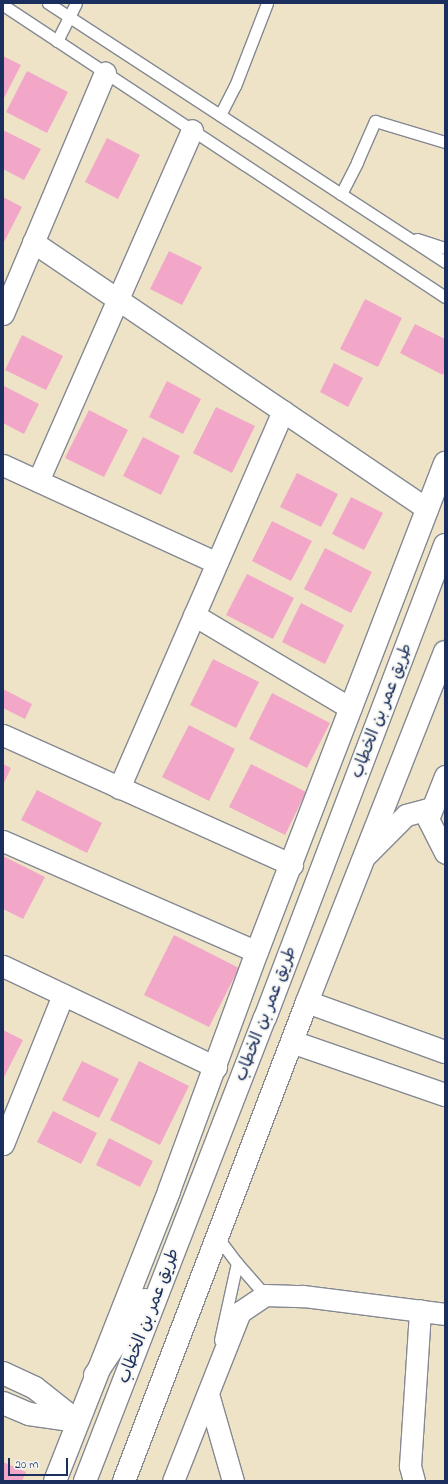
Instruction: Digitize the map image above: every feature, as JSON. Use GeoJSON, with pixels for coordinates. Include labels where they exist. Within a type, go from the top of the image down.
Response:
{"type":"FeatureCollection","features":[{"type":"Feature","properties":{"kind":"main road"},"geometry":{"type":"LineString","coordinates":[[55,1481],[77,1421],[216,1067],[257,952],[292,865],[350,708],[445,463]]}},
{"type":"Feature","properties":{"kind":"main road","name":"طريق عمر بن الخطاب"},"geometry":{"type":"LineString","coordinates":[[85,1481],[445,545]]}},
{"type":"Feature","properties":{"kind":"main road","name":"طريق عمر بن الخطاب"},"geometry":{"type":"LineString","coordinates":[[124,1481],[307,1002],[445,652]]}},
{"type":"Feature","properties":{"kind":"main road"},"geometry":{"type":"LineString","coordinates":[[307,1002],[445,1052]]}},
{"type":"Feature","properties":{"kind":"main road"},"geometry":{"type":"LineString","coordinates":[[292,1042],[445,1095]]}},
{"type":"Feature","properties":{"kind":"main road"},"geometry":{"type":"LineString","coordinates":[[95,1375],[169,1264]]}},
{"type":"Feature","properties":{"kind":"main road"},"geometry":{"type":"LineString","coordinates":[[3,1373],[35,1388],[77,1421]]}},
{"type":"Feature","properties":{"kind":"main road"},"geometry":{"type":"LineString","coordinates":[[3,1403],[29,1414],[77,1421]]}},
{"type":"Feature","properties":{"kind":"street"},"geometry":{"type":"LineString","coordinates":[[3,314],[105,73]]}},
{"type":"Feature","properties":{"kind":"street"},"geometry":{"type":"LineString","coordinates":[[38,481],[192,130]]}},
{"type":"Feature","properties":{"kind":"street"},"geometry":{"type":"LineString","coordinates":[[33,242],[427,509]]}},
{"type":"Feature","properties":{"kind":"street"},"geometry":{"type":"LineString","coordinates":[[119,788],[283,411]]}},
{"type":"Feature","properties":{"kind":"street"},"geometry":{"type":"LineString","coordinates":[[3,465],[217,563]]}},
{"type":"Feature","properties":{"kind":"street"},"geometry":{"type":"LineString","coordinates":[[194,615],[350,708]]}},
{"type":"Feature","properties":{"kind":"street"},"geometry":{"type":"LineString","coordinates":[[3,735],[292,865]]}},
{"type":"Feature","properties":{"kind":"street"},"geometry":{"type":"LineString","coordinates":[[445,776],[428,820],[445,853]]}},
{"type":"Feature","properties":{"kind":"street"},"geometry":{"type":"LineString","coordinates":[[366,855],[406,815],[432,808]]}},
{"type":"Feature","properties":{"kind":"street"},"geometry":{"type":"LineString","coordinates":[[3,840],[257,952]]}},
{"type":"Feature","properties":{"kind":"street"},"geometry":{"type":"LineString","coordinates":[[3,966],[216,1067]]}},
{"type":"Feature","properties":{"kind":"street"},"geometry":{"type":"LineString","coordinates":[[3,1144],[63,995]]}},
{"type":"Feature","properties":{"kind":"street"},"geometry":{"type":"LineString","coordinates":[[174,1481],[240,1312],[265,1295],[303,1296],[445,1314]]}},
{"type":"Feature","properties":{"kind":"street"},"geometry":{"type":"LineString","coordinates":[[414,1481],[410,1466],[420,1310]]}},
{"type":"Feature","properties":{"kind":"street"},"geometry":{"type":"LineString","coordinates":[[208,1394],[233,1481]]}},
{"type":"Feature","properties":{"kind":"lane"},"geometry":{"type":"LineString","coordinates":[[48,3],[445,262]]}},
{"type":"Feature","properties":{"kind":"lane"},"geometry":{"type":"LineString","coordinates":[[57,41],[76,3]]}},
{"type":"Feature","properties":{"kind":"lane"},"geometry":{"type":"LineString","coordinates":[[220,115],[235,86],[268,3]]}},
{"type":"Feature","properties":{"kind":"lane"},"geometry":{"type":"LineString","coordinates":[[3,5],[445,297]]}},
{"type":"Feature","properties":{"kind":"lane"},"geometry":{"type":"LineString","coordinates":[[341,194],[375,121],[445,142]]}},
{"type":"Feature","properties":{"kind":"lane"},"geometry":{"type":"LineString","coordinates":[[404,235],[445,248]]}},
{"type":"Feature","properties":{"kind":"lane"},"geometry":{"type":"LineString","coordinates":[[218,1238],[237,1263],[265,1295]]}},
{"type":"Feature","properties":{"kind":"lane"},"geometry":{"type":"LineString","coordinates":[[208,1394],[237,1263]]}},
{"type":"Feature","properties":{"kind":"building"},"geometry":{"type":"Polygon","coordinates":[[[3,56],[21,65],[3,100],[3,56]]]}},
{"type":"Feature","properties":{"kind":"building"},"geometry":{"type":"Polygon","coordinates":[[[27,71],[68,92],[47,133],[6,112],[27,71]]]}},
{"type":"Feature","properties":{"kind":"building"},"geometry":{"type":"Polygon","coordinates":[[[3,130],[41,149],[24,180],[3,169],[3,130]]]}},
{"type":"Feature","properties":{"kind":"building"},"geometry":{"type":"Polygon","coordinates":[[[107,138],[140,155],[118,199],[85,182],[107,138]]]}},
{"type":"Feature","properties":{"kind":"building"},"geometry":{"type":"Polygon","coordinates":[[[3,197],[22,207],[3,244],[3,197]]]}},
{"type":"Feature","properties":{"kind":"building"},"geometry":{"type":"Polygon","coordinates":[[[169,251],[202,267],[182,305],[150,289],[169,251]]]}},
{"type":"Feature","properties":{"kind":"building"},"geometry":{"type":"Polygon","coordinates":[[[365,299],[402,318],[378,367],[340,349],[365,299]]]}},
{"type":"Feature","properties":{"kind":"building"},"geometry":{"type":"Polygon","coordinates":[[[415,324],[445,339],[445,370],[443,375],[400,353],[415,324]]]}},
{"type":"Feature","properties":{"kind":"building"},"geometry":{"type":"Polygon","coordinates":[[[22,335],[63,356],[46,390],[5,370],[22,335]]]}},
{"type":"Feature","properties":{"kind":"building"},"geometry":{"type":"Polygon","coordinates":[[[334,363],[363,378],[348,407],[320,392],[334,363]]]}},
{"type":"Feature","properties":{"kind":"building"},"geometry":{"type":"Polygon","coordinates":[[[167,381],[201,399],[183,434],[149,417],[167,381]]]}},
{"type":"Feature","properties":{"kind":"building"},"geometry":{"type":"Polygon","coordinates":[[[4,386],[39,404],[24,434],[3,423],[4,386]]]}},
{"type":"Feature","properties":{"kind":"building"},"geometry":{"type":"Polygon","coordinates":[[[216,407],[255,426],[232,473],[193,453],[216,407]]]}},
{"type":"Feature","properties":{"kind":"building"},"geometry":{"type":"Polygon","coordinates":[[[89,410],[128,430],[104,477],[65,458],[89,410]]]}},
{"type":"Feature","properties":{"kind":"building"},"geometry":{"type":"Polygon","coordinates":[[[143,437],[180,456],[161,495],[123,476],[143,437]]]}},
{"type":"Feature","properties":{"kind":"building"},"geometry":{"type":"Polygon","coordinates":[[[297,473],[338,494],[321,527],[280,507],[297,473]]]}},
{"type":"Feature","properties":{"kind":"building"},"geometry":{"type":"Polygon","coordinates":[[[351,497],[383,513],[364,550],[332,534],[351,497]]]}},
{"type":"Feature","properties":{"kind":"building"},"geometry":{"type":"Polygon","coordinates":[[[272,521],[312,541],[291,581],[252,561],[272,521]]]}},
{"type":"Feature","properties":{"kind":"building"},"geometry":{"type":"Polygon","coordinates":[[[325,548],[372,572],[351,613],[304,589],[325,548]]]}},
{"type":"Feature","properties":{"kind":"building"},"geometry":{"type":"Polygon","coordinates":[[[247,574],[294,598],[273,639],[226,615],[247,574]]]}},
{"type":"Feature","properties":{"kind":"building"},"geometry":{"type":"Polygon","coordinates":[[[301,603],[344,625],[325,664],[282,642],[301,603]]]}},
{"type":"Feature","properties":{"kind":"building"},"geometry":{"type":"Polygon","coordinates":[[[213,659],[259,682],[236,728],[190,705],[213,659]]]}},
{"type":"Feature","properties":{"kind":"building"},"geometry":{"type":"Polygon","coordinates":[[[3,689],[32,704],[25,719],[3,708],[3,689]]]}},
{"type":"Feature","properties":{"kind":"building"},"geometry":{"type":"Polygon","coordinates":[[[272,693],[330,723],[307,768],[249,739],[272,693]]]}},
{"type":"Feature","properties":{"kind":"building"},"geometry":{"type":"Polygon","coordinates":[[[189,725],[235,749],[209,801],[162,777],[189,725]]]}},
{"type":"Feature","properties":{"kind":"building"},"geometry":{"type":"Polygon","coordinates":[[[3,764],[11,768],[3,785],[3,764]]]}},
{"type":"Feature","properties":{"kind":"building"},"geometry":{"type":"Polygon","coordinates":[[[251,764],[306,792],[285,835],[229,807],[251,764]]]}},
{"type":"Feature","properties":{"kind":"building"},"geometry":{"type":"Polygon","coordinates":[[[37,790],[102,823],[87,853],[21,820],[37,790]]]}},
{"type":"Feature","properties":{"kind":"building"},"geometry":{"type":"Polygon","coordinates":[[[3,856],[45,877],[23,919],[3,909],[3,856]]]}},
{"type":"Feature","properties":{"kind":"building"},"geometry":{"type":"Polygon","coordinates":[[[174,935],[239,968],[209,1027],[144,995],[174,935]]]}},
{"type":"Feature","properties":{"kind":"building"},"geometry":{"type":"Polygon","coordinates":[[[3,1030],[23,1040],[3,1079],[3,1030]]]}},
{"type":"Feature","properties":{"kind":"building"},"geometry":{"type":"Polygon","coordinates":[[[82,1061],[119,1079],[99,1118],[62,1100],[82,1061]]]}},
{"type":"Feature","properties":{"kind":"building"},"geometry":{"type":"Polygon","coordinates":[[[139,1061],[189,1086],[160,1145],[110,1120],[139,1061]]]}},
{"type":"Feature","properties":{"kind":"building"},"geometry":{"type":"Polygon","coordinates":[[[53,1111],[97,1133],[81,1164],[37,1142],[53,1111]]]}},
{"type":"Feature","properties":{"kind":"building"},"geometry":{"type":"Polygon","coordinates":[[[109,1138],[153,1161],[140,1187],[96,1165],[109,1138]]]}},
{"type":"Feature","properties":{"kind":"building"},"geometry":{"type":"Polygon","coordinates":[[[3,1462],[26,1472],[22,1481],[3,1481],[3,1462]]]}}]}
